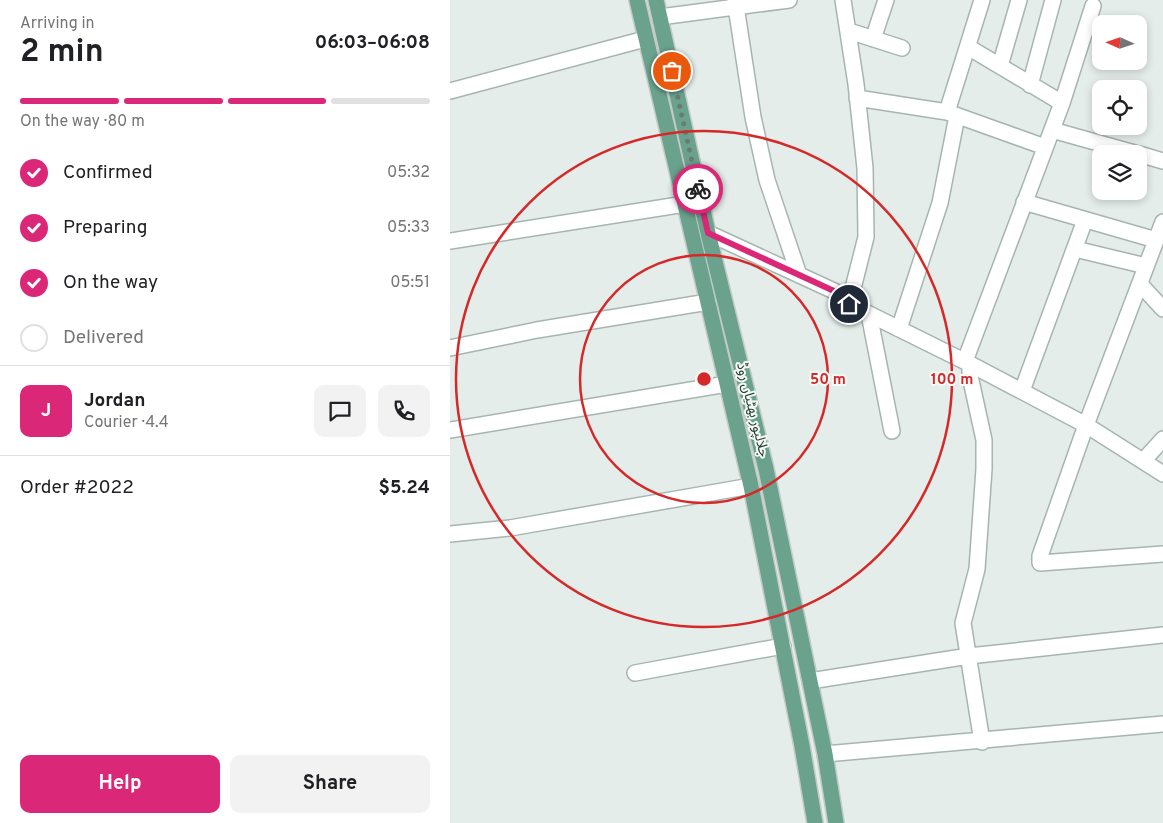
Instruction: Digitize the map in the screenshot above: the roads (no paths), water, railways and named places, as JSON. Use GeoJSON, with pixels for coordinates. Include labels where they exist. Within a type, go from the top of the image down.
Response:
{"type":"FeatureCollection","features":[{"type":"Feature","properties":{"kind":"main road","name":"جلالپور بھٹیاں روڈ"},"geometry":{"type":"LineString","coordinates":[[637,0],[751,486],[815,823]]}},
{"type":"Feature","properties":{"kind":"main road","name":"جلالپور بھٹیاں روڈ"},"geometry":{"type":"LineString","coordinates":[[656,0],[708,233],[766,469],[825,754],[836,823]]}},
{"type":"Feature","properties":{"kind":"street"},"geometry":{"type":"LineString","coordinates":[[660,17],[735,4],[789,0]]}},
{"type":"Feature","properties":{"kind":"street"},"geometry":{"type":"LineString","coordinates":[[843,0],[849,31],[864,168],[866,236],[849,304]]}},
{"type":"Feature","properties":{"kind":"street"},"geometry":{"type":"LineString","coordinates":[[873,39],[886,0]]}},
{"type":"Feature","properties":{"kind":"street"},"geometry":{"type":"LineString","coordinates":[[899,329],[940,203],[952,114],[968,47],[982,0]]}},
{"type":"Feature","properties":{"kind":"street"},"geometry":{"type":"LineString","coordinates":[[1000,66],[1019,0]]}},
{"type":"Feature","properties":{"kind":"street"},"geometry":{"type":"LineString","coordinates":[[1030,85],[1053,0]]}},
{"type":"Feature","properties":{"kind":"street"},"geometry":{"type":"LineString","coordinates":[[735,4],[753,117],[767,180],[799,275]]}},
{"type":"Feature","properties":{"kind":"street"},"geometry":{"type":"LineString","coordinates":[[982,742],[963,623],[977,569],[984,469],[984,440],[967,363],[1044,147],[1062,103],[1094,6]]}},
{"type":"Feature","properties":{"kind":"street"},"geometry":{"type":"LineString","coordinates":[[849,31],[902,48]]}},
{"type":"Feature","properties":{"kind":"street"},"geometry":{"type":"LineString","coordinates":[[450,91],[645,39]]}},
{"type":"Feature","properties":{"kind":"street"},"geometry":{"type":"LineString","coordinates":[[968,47],[1062,103]]}},
{"type":"Feature","properties":{"kind":"street"},"geometry":{"type":"LineString","coordinates":[[857,98],[952,114],[1044,147]]}},
{"type":"Feature","properties":{"kind":"street"},"geometry":{"type":"LineString","coordinates":[[1052,130],[1106,145]]}},
{"type":"Feature","properties":{"kind":"street"},"geometry":{"type":"LineString","coordinates":[[1147,157],[1163,161]]}},
{"type":"Feature","properties":{"kind":"street"},"geometry":{"type":"LineString","coordinates":[[1024,202],[1156,240]]}},
{"type":"Feature","properties":{"kind":"street"},"geometry":{"type":"LineString","coordinates":[[450,241],[684,204]]}},
{"type":"Feature","properties":{"kind":"street"},"geometry":{"type":"LineString","coordinates":[[1022,391],[1085,220]]}},
{"type":"Feature","properties":{"kind":"street"},"geometry":{"type":"LineString","coordinates":[[1163,222],[1086,426],[1040,556],[1040,563],[1163,554]]}},
{"type":"Feature","properties":{"kind":"street"},"geometry":{"type":"LineString","coordinates":[[708,233],[834,291],[849,304],[1022,391],[1086,426],[1144,460],[1163,474]]}},
{"type":"Feature","properties":{"kind":"street"},"geometry":{"type":"LineString","coordinates":[[1075,249],[1146,266]]}},
{"type":"Feature","properties":{"kind":"street"},"geometry":{"type":"LineString","coordinates":[[1140,284],[1163,309]]}},
{"type":"Feature","properties":{"kind":"street"},"geometry":{"type":"LineString","coordinates":[[450,348],[537,330],[708,302]]}},
{"type":"Feature","properties":{"kind":"street"},"geometry":{"type":"LineString","coordinates":[[869,314],[892,431]]}},
{"type":"Feature","properties":{"kind":"street"},"geometry":{"type":"LineString","coordinates":[[450,430],[728,384]]}},
{"type":"Feature","properties":{"kind":"street"},"geometry":{"type":"LineString","coordinates":[[1144,460],[1163,439]]}},
{"type":"Feature","properties":{"kind":"street"},"geometry":{"type":"LineString","coordinates":[[450,534],[510,528],[751,486]]}},
{"type":"Feature","properties":{"kind":"street"},"geometry":{"type":"LineString","coordinates":[[810,681],[969,656],[1163,635]]}},
{"type":"Feature","properties":{"kind":"street"},"geometry":{"type":"LineString","coordinates":[[635,673],[782,646]]}},
{"type":"Feature","properties":{"kind":"street"},"geometry":{"type":"LineString","coordinates":[[825,754],[982,742],[1163,724]]}}]}
